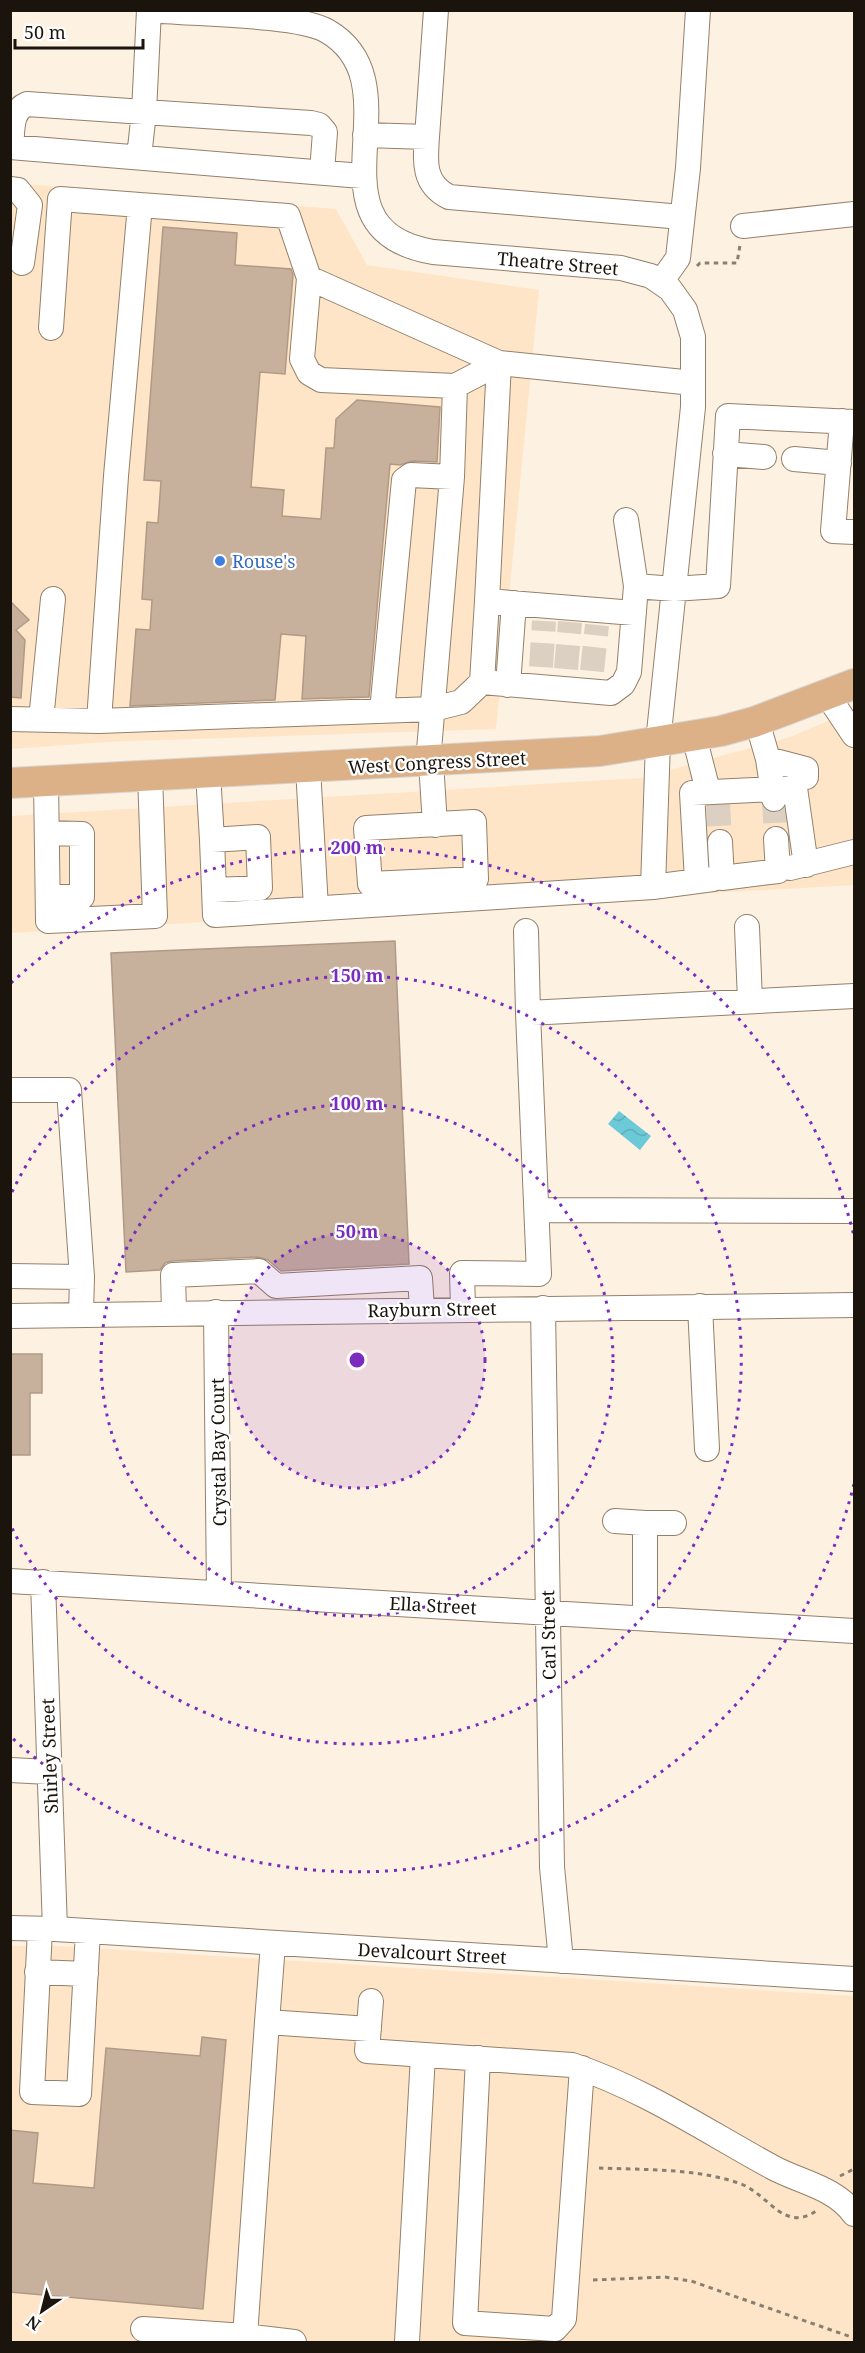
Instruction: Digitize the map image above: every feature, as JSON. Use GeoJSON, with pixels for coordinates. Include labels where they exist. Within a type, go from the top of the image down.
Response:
{"type":"FeatureCollection","features":[{"type":"Feature","properties":{"kind":"main road","name":"West Congress Street"},"geometry":{"type":"LineString","coordinates":[[10,783],[589,752],[694,736],[757,721],[841,690]]}},
{"type":"Feature","properties":{"kind":"street","name":"Theatre Street"},"geometry":{"type":"LineString","coordinates":[[150,10],[296,22],[324,19],[362,69],[367,86],[362,176],[366,199],[380,225],[403,243],[418,250],[621,268],[641,272],[666,286]]}},
{"type":"Feature","properties":{"kind":"street"},"geometry":{"type":"LineString","coordinates":[[140,157],[150,10]]}},
{"type":"Feature","properties":{"kind":"street"},"geometry":{"type":"LineString","coordinates":[[436,10],[425,168],[439,192],[449,197],[682,218]]}},
{"type":"Feature","properties":{"kind":"street"},"geometry":{"type":"LineString","coordinates":[[653,886],[658,742],[692,413],[693,383],[693,337],[690,322],[666,286],[678,258],[698,10]]}},
{"type":"Feature","properties":{"kind":"street"},"geometry":{"type":"LineString","coordinates":[[322,172],[325,132],[319,126],[27,104],[18,108],[14,115],[11,147],[362,176]]}},
{"type":"Feature","properties":{"kind":"street"},"geometry":{"type":"LineString","coordinates":[[365,135],[427,137]]}},
{"type":"Feature","properties":{"kind":"street"},"geometry":{"type":"LineString","coordinates":[[10,189],[18,190],[30,205],[16,262],[56,266]]}},
{"type":"Feature","properties":{"kind":"street"},"geometry":{"type":"LineString","coordinates":[[51,328],[60,199],[288,216],[309,278],[303,359],[309,374],[321,380],[454,386],[499,363]]}},
{"type":"Feature","properties":{"kind":"street"},"geometry":{"type":"LineString","coordinates":[[99,721],[115,497],[140,206]]}},
{"type":"Feature","properties":{"kind":"street"},"geometry":{"type":"LineString","coordinates":[[743,226],[855,214]]}},
{"type":"Feature","properties":{"kind":"street"},"geometry":{"type":"LineString","coordinates":[[309,278],[499,363],[693,383]]}},
{"type":"Feature","properties":{"kind":"street"},"geometry":{"type":"LineString","coordinates":[[10,719],[99,721],[433,710],[461,702],[482,682],[499,363]]}},
{"type":"Feature","properties":{"kind":"street"},"geometry":{"type":"LineString","coordinates":[[435,825],[430,762],[452,477],[454,386]]}},
{"type":"Feature","properties":{"kind":"street"},"geometry":{"type":"LineString","coordinates":[[692,413],[848,421],[839,463],[833,531],[855,532]]}},
{"type":"Feature","properties":{"kind":"street"},"geometry":{"type":"LineString","coordinates":[[636,586],[674,589],[718,586],[728,416]]}},
{"type":"Feature","properties":{"kind":"street"},"geometry":{"type":"LineString","coordinates":[[725,454],[764,457]]}},
{"type":"Feature","properties":{"kind":"street"},"geometry":{"type":"LineString","coordinates":[[794,459],[839,463]]}},
{"type":"Feature","properties":{"kind":"street"},"geometry":{"type":"LineString","coordinates":[[382,711],[404,480],[411,475],[452,477]]}},
{"type":"Feature","properties":{"kind":"street"},"geometry":{"type":"LineString","coordinates":[[482,682],[508,685],[540,677],[592,681],[611,693],[623,684],[629,672],[636,586],[626,520]]}},
{"type":"Feature","properties":{"kind":"street"},"geometry":{"type":"LineString","coordinates":[[41,720],[53,599]]}},
{"type":"Feature","properties":{"kind":"street"},"geometry":{"type":"LineString","coordinates":[[487,601],[514,603],[544,613],[597,617],[633,613]]}},
{"type":"Feature","properties":{"kind":"street"},"geometry":{"type":"LineString","coordinates":[[508,685],[514,603]]}},
{"type":"Feature","properties":{"kind":"street"},"geometry":{"type":"LineString","coordinates":[[841,690],[855,735]]}},
{"type":"Feature","properties":{"kind":"street"},"geometry":{"type":"LineString","coordinates":[[757,721],[768,759],[773,794]]}},
{"type":"Feature","properties":{"kind":"street"},"geometry":{"type":"LineString","coordinates":[[694,736],[714,795]]}},
{"type":"Feature","properties":{"kind":"street"},"geometry":{"type":"LineString","coordinates":[[768,759],[806,769],[806,777]]}},
{"type":"Feature","properties":{"kind":"street"},"geometry":{"type":"LineString","coordinates":[[308,768],[316,908]]}},
{"type":"Feature","properties":{"kind":"street"},"geometry":{"type":"LineString","coordinates":[[208,773],[215,915],[653,886],[778,870],[855,852]]}},
{"type":"Feature","properties":{"kind":"street"},"geometry":{"type":"LineString","coordinates":[[46,781],[48,921],[154,916],[150,775]]}},
{"type":"Feature","properties":{"kind":"street"},"geometry":{"type":"LineString","coordinates":[[697,880],[692,793],[773,794],[795,788],[804,814],[806,865]]}},
{"type":"Feature","properties":{"kind":"street"},"geometry":{"type":"LineString","coordinates":[[474,822],[476,879],[370,884],[366,828],[435,825],[474,822]]}},
{"type":"Feature","properties":{"kind":"street"},"geometry":{"type":"LineString","coordinates":[[47,833],[82,834],[82,897],[48,897]]}},
{"type":"Feature","properties":{"kind":"street"},"geometry":{"type":"LineString","coordinates":[[212,840],[258,837],[260,888],[214,890]]}},
{"type":"Feature","properties":{"kind":"street"},"geometry":{"type":"LineString","coordinates":[[776,839],[778,870]]}},
{"type":"Feature","properties":{"kind":"street"},"geometry":{"type":"LineString","coordinates":[[720,842],[722,878]]}},
{"type":"Feature","properties":{"kind":"street"},"geometry":{"type":"LineString","coordinates":[[747,927],[750,1001]]}},
{"type":"Feature","properties":{"kind":"street"},"geometry":{"type":"LineString","coordinates":[[463,1309],[462,1273],[539,1274],[526,931]]}},
{"type":"Feature","properties":{"kind":"street"},"geometry":{"type":"LineString","coordinates":[[528,1012],[855,996]]}},
{"type":"Feature","properties":{"kind":"street"},"geometry":{"type":"LineString","coordinates":[[10,1090],[69,1089],[82,1277],[81,1314]]}},
{"type":"Feature","properties":{"kind":"street"},"geometry":{"type":"LineString","coordinates":[[537,1210],[855,1211]]}},
{"type":"Feature","properties":{"kind":"street"},"geometry":{"type":"LineString","coordinates":[[174,1312],[173,1275],[259,1271],[276,1286],[278,1311]]}},
{"type":"Feature","properties":{"kind":"street"},"geometry":{"type":"LineString","coordinates":[[10,1276],[82,1277]]}},
{"type":"Feature","properties":{"kind":"street"},"geometry":{"type":"LineString","coordinates":[[276,1286],[420,1278],[422,1309]]}},
{"type":"Feature","properties":{"kind":"street","name":"Rayburn Street"},"geometry":{"type":"LineString","coordinates":[[10,1316],[174,1312],[855,1305]]}},
{"type":"Feature","properties":{"kind":"street"},"geometry":{"type":"LineString","coordinates":[[700,1306],[707,1449]]}},
{"type":"Feature","properties":{"kind":"street","name":"Carl Street"},"geometry":{"type":"LineString","coordinates":[[543,1308],[552,1867],[561,1961]]}},
{"type":"Feature","properties":{"kind":"street","name":"Crystal Bay Court"},"geometry":{"type":"LineString","coordinates":[[216,1312],[219,1593]]}},
{"type":"Feature","properties":{"kind":"street"},"geometry":{"type":"LineString","coordinates":[[615,1521],[674,1523]]}},
{"type":"Feature","properties":{"kind":"street"},"geometry":{"type":"LineString","coordinates":[[645,1523],[645,1618]]}},
{"type":"Feature","properties":{"kind":"street","name":"Ella Street"},"geometry":{"type":"LineString","coordinates":[[10,1581],[855,1631]]}},
{"type":"Feature","properties":{"kind":"street","name":"Shirley Street"},"geometry":{"type":"LineString","coordinates":[[43,1582],[49,1772],[47,1929],[37,1972],[32,2092],[79,2094],[86,1974]]}},
{"type":"Feature","properties":{"kind":"street"},"geometry":{"type":"LineString","coordinates":[[10,1770],[49,1772]]}},
{"type":"Feature","properties":{"kind":"street","name":"Devalcourt Street"},"geometry":{"type":"LineString","coordinates":[[10,1928],[855,1978]]}},
{"type":"Feature","properties":{"kind":"street"},"geometry":{"type":"LineString","coordinates":[[37,1972],[86,1974],[88,1931]]}},
{"type":"Feature","properties":{"kind":"street"},"geometry":{"type":"LineString","coordinates":[[245,2336],[273,1944]]}},
{"type":"Feature","properties":{"kind":"street"},"geometry":{"type":"LineString","coordinates":[[370,2001],[367,2051],[572,2065],[582,2068],[659,2101],[774,2168],[829,2192],[855,2214]]}},
{"type":"Feature","properties":{"kind":"street"},"geometry":{"type":"LineString","coordinates":[[267,2022],[369,2029]]}},
{"type":"Feature","properties":{"kind":"street"},"geometry":{"type":"LineString","coordinates":[[407,2343],[423,2055]]}},
{"type":"Feature","properties":{"kind":"street"},"geometry":{"type":"LineString","coordinates":[[478,2058],[465,2323],[495,2326],[555,2329],[564,2319],[582,2068]]}},
{"type":"Feature","properties":{"kind":"street"},"geometry":{"type":"LineString","coordinates":[[143,2329],[245,2336],[294,2343]]}},
{"type":"Feature","properties":{"kind":"path"},"geometry":{"type":"LineString","coordinates":[[666,286],[700,263],[737,263],[743,226]]}},
{"type":"Feature","properties":{"kind":"path"},"geometry":{"type":"LineString","coordinates":[[599,2168],[688,2174],[728,2180],[753,2190],[783,2215],[796,2219],[807,2217],[818,2210],[838,2177],[855,2169]]}},
{"type":"Feature","properties":{"kind":"path"},"geometry":{"type":"LineString","coordinates":[[593,2280],[665,2277],[691,2281],[855,2338]]}},
{"type":"Feature","properties":{"kind":"shaded area"},"geometry":{"type":"Polygon","coordinates":[[[10,183],[336,209],[367,265],[539,290],[496,729],[107,742],[11,749],[10,183]]]}},
{"type":"Feature","properties":{"kind":"shaded area"},"geometry":{"type":"Polygon","coordinates":[[[854,710],[854,885],[11,933],[11,816],[641,778],[790,737],[854,710]]]}},
{"type":"Feature","properties":{"kind":"shaded area"},"geometry":{"type":"Polygon","coordinates":[[[11,1946],[58,1946],[854,1996],[854,2342],[11,2342],[11,1946]]]}},
{"type":"Feature","properties":{"kind":"water"},"geometry":{"type":"Polygon","coordinates":[[[619,1111],[651,1136],[640,1150],[608,1124],[619,1111]]]}},
{"type":"Feature","properties":{"kind":"building"},"geometry":{"type":"Polygon","coordinates":[[[163,227],[237,233],[235,265],[291,269],[293,275],[285,374],[260,372],[251,487],[284,490],[282,516],[321,519],[326,448],[334,448],[336,419],[357,400],[440,407],[437,462],[412,461],[400,465],[390,464],[369,697],[302,699],[306,636],[281,634],[275,700],[130,706],[136,629],[150,630],[152,600],[142,599],[147,522],[158,523],[161,481],[144,480],[163,227]]]}},
{"type":"Feature","properties":{"kind":"building"},"geometry":{"type":"Polygon","coordinates":[[[10,601],[29,620],[16,630],[25,640],[21,698],[10,697],[10,601]]]}},
{"type":"Feature","properties":{"kind":"building"},"geometry":{"type":"Polygon","coordinates":[[[395,941],[409,1264],[281,1271],[268,1260],[258,1257],[172,1261],[165,1263],[160,1270],[126,1272],[111,953],[395,941]]]}},
{"type":"Feature","properties":{"kind":"building"},"geometry":{"type":"Polygon","coordinates":[[[10,1354],[42,1354],[42,1393],[30,1393],[30,1455],[10,1455],[10,1354]]]}},
{"type":"Feature","properties":{"kind":"building"},"geometry":{"type":"Polygon","coordinates":[[[202,2037],[226,2040],[203,2309],[10,2292],[10,2130],[38,2133],[33,2183],[94,2188],[106,2048],[200,2056],[202,2037]]]}},
{"type":"Feature","properties":{"kind":"tunnel"},"geometry":{"type":"LineString","coordinates":[[541,667],[544,621]]}},
{"type":"Feature","properties":{"kind":"tunnel"},"geometry":{"type":"LineString","coordinates":[[566,669],[570,622]]}},
{"type":"Feature","properties":{"kind":"tunnel"},"geometry":{"type":"LineString","coordinates":[[592,671],[597,625]]}},
{"type":"Feature","properties":{"kind":"tunnel"},"geometry":{"type":"LineString","coordinates":[[774,799],[776,839]]}},
{"type":"Feature","properties":{"kind":"tunnel"},"geometry":{"type":"LineString","coordinates":[[718,802],[720,842]]}},
{"type":"Feature","properties":{"kind":"place","name":"Rouse's"},"geometry":{"type":"Point","coordinates":[220,561]}}]}
